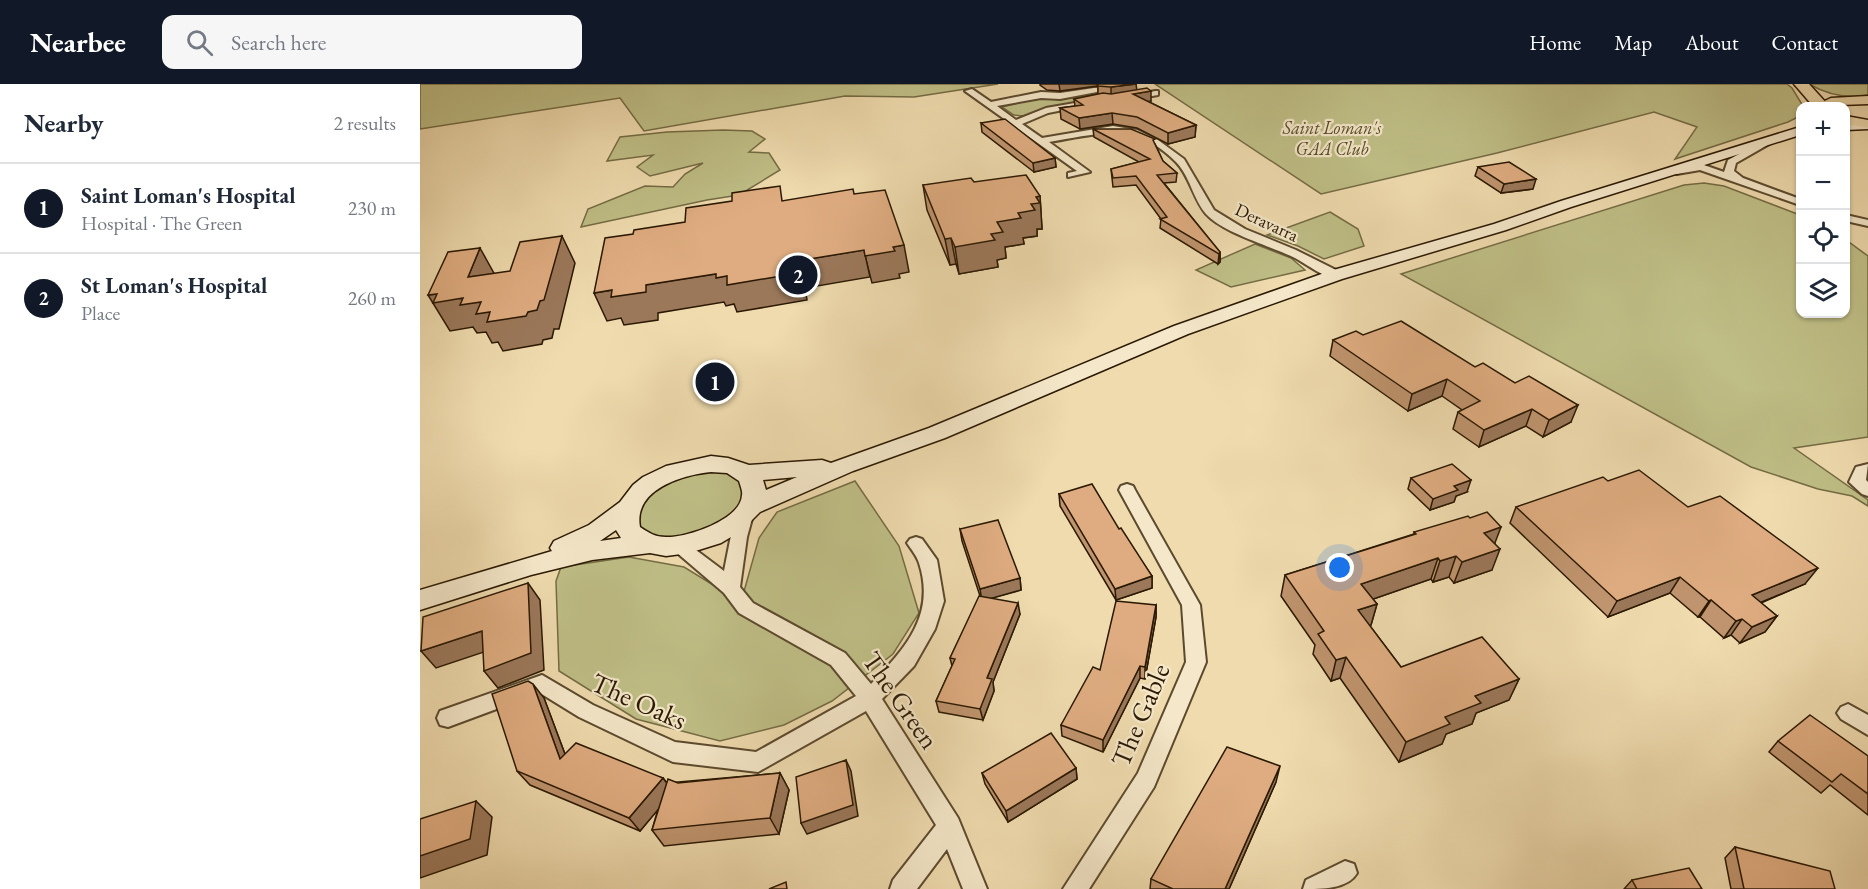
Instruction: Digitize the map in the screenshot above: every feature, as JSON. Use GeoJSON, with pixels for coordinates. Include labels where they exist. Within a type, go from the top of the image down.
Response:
{"type":"FeatureCollection","features":[{"type":"Feature","properties":{"kind":"highway"},"geometry":{"type":"LineString","coordinates":[[1802,84],[1808,88],[1818,102]]}},
{"type":"Feature","properties":{"kind":"main road"},"geometry":{"type":"LineString","coordinates":[[1840,102],[1868,100]]}},
{"type":"Feature","properties":{"kind":"main road"},"geometry":{"type":"LineString","coordinates":[[1850,103],[1868,105]]}},
{"type":"Feature","properties":{"kind":"main road"},"geometry":{"type":"LineString","coordinates":[[1850,121],[1868,125]]}},
{"type":"Feature","properties":{"kind":"street"},"geometry":{"type":"LineString","coordinates":[[1016,123],[1046,111],[1102,98],[1103,96],[1085,84]]}},
{"type":"Feature","properties":{"kind":"street"},"geometry":{"type":"LineString","coordinates":[[990,105],[1041,95],[1060,96],[1094,90]]}},
{"type":"Feature","properties":{"kind":"street"},"geometry":{"type":"LineString","coordinates":[[969,91],[1085,172],[1072,175]]}},
{"type":"Feature","properties":{"kind":"street"},"geometry":{"type":"LineString","coordinates":[[1122,98],[1155,93]]}},
{"type":"Feature","properties":{"kind":"street"},"geometry":{"type":"LineString","coordinates":[[1850,126],[1868,125]]}},
{"type":"Feature","properties":{"kind":"street","name":"Deravarra"},"geometry":{"type":"LineString","coordinates":[[1040,141],[1113,129],[1134,132],[1180,161],[1210,212],[1241,231],[1292,252],[1336,275]]}},
{"type":"Feature","properties":{"kind":"street"},"geometry":{"type":"LineString","coordinates":[[420,600],[529,566],[592,551],[650,544],[678,546],[715,536],[747,511],[845,466],[937,433],[1181,330],[1336,275],[1500,227],[1566,204],[1796,132]]}},
{"type":"Feature","properties":{"kind":"street"},"geometry":{"type":"LineString","coordinates":[[1743,182],[1729,172],[1731,162],[1766,143]]}},
{"type":"Feature","properties":{"kind":"street"},"geometry":{"type":"LineString","coordinates":[[1670,173],[1706,175],[1743,182],[1796,201]]}},
{"type":"Feature","properties":{"kind":"street"},"geometry":{"type":"LineString","coordinates":[[1850,219],[1868,223]]}},
{"type":"Feature","properties":{"kind":"street"},"geometry":{"type":"LineString","coordinates":[[529,566],[598,531],[629,508],[643,490],[681,469],[696,465],[724,465],[747,473],[845,466]]}},
{"type":"Feature","properties":{"kind":"street"},"geometry":{"type":"LineString","coordinates":[[1868,469],[1862,471],[1857,482],[1868,490]]}},
{"type":"Feature","properties":{"kind":"street"},"geometry":{"type":"LineString","coordinates":[[731,588],[738,537],[755,496],[755,486],[747,473]]}},
{"type":"Feature","properties":{"kind":"street","name":"The Gable"},"geometry":{"type":"LineString","coordinates":[[1075,889],[1146,780],[1196,662],[1191,605],[1127,490]]}},
{"type":"Feature","properties":{"kind":"street"},"geometry":{"type":"LineString","coordinates":[[629,508],[627,526],[632,534],[650,544]]}},
{"type":"Feature","properties":{"kind":"street","name":"The Oaks"},"geometry":{"type":"LineString","coordinates":[[448,718],[542,684],[585,711],[673,752],[758,762],[870,698],[906,660],[925,629],[935,601],[928,560],[916,543]]}},
{"type":"Feature","properties":{"kind":"street","name":"The Green"},"geometry":{"type":"LineString","coordinates":[[678,546],[706,565],[731,588],[746,608],[838,659],[870,698],[950,826],[975,889]]}},
{"type":"Feature","properties":{"kind":"street"},"geometry":{"type":"LineString","coordinates":[[1848,713],[1868,726]]}},
{"type":"Feature","properties":{"kind":"street"},"geometry":{"type":"LineString","coordinates":[[902,889],[950,826]]}},
{"type":"Feature","properties":{"kind":"street"},"geometry":{"type":"LineString","coordinates":[[1315,889],[1345,873]]}},
{"type":"Feature","properties":{"kind":"green space"},"geometry":{"type":"Polygon","coordinates":[[[420,84],[998,84],[914,97],[845,96],[644,131],[620,98],[420,129],[420,84]]]}},
{"type":"Feature","properties":{"kind":"green space","name":"Saint Loman's GAA Club"},"geometry":{"type":"Polygon","coordinates":[[[1155,84],[1787,84],[1801,102],[1796,102],[1796,118],[1788,122],[1675,159],[1697,127],[1654,112],[1497,153],[1321,194],[1155,84]]]}},
{"type":"Feature","properties":{"kind":"green space"},"geometry":{"type":"Polygon","coordinates":[[[1809,84],[1868,84],[1868,95],[1852,97],[1837,95],[1809,84]]]}},
{"type":"Feature","properties":{"kind":"green space"},"geometry":{"type":"Polygon","coordinates":[[[1086,93],[1097,96],[1023,116],[1014,115],[1002,107],[1042,97],[1086,93]]]}},
{"type":"Feature","properties":{"kind":"green space"},"geometry":{"type":"Polygon","coordinates":[[[752,131],[765,139],[749,152],[769,153],[780,170],[739,195],[581,227],[588,209],[645,186],[673,187],[685,174],[703,163],[650,176],[637,167],[653,155],[607,161],[620,137],[667,132],[752,131]]]}},
{"type":"Feature","properties":{"kind":"green space"},"geometry":{"type":"Polygon","coordinates":[[[1704,183],[1724,186],[1796,213],[1796,318],[1850,318],[1850,243],[1868,256],[1868,437],[1794,448],[1868,500],[1868,506],[1852,496],[1818,489],[1751,467],[1401,274],[1684,185],[1704,183]]]}},
{"type":"Feature","properties":{"kind":"green space"},"geometry":{"type":"Polygon","coordinates":[[[1330,212],[1358,229],[1364,246],[1324,259],[1298,246],[1267,235],[1330,212]]]}},
{"type":"Feature","properties":{"kind":"green space"},"geometry":{"type":"Polygon","coordinates":[[[1255,244],[1291,258],[1305,270],[1231,287],[1196,270],[1255,244]]]}},
{"type":"Feature","properties":{"kind":"green space"},"geometry":{"type":"Polygon","coordinates":[[[724,471],[737,475],[748,493],[723,527],[668,541],[641,531],[638,520],[639,510],[651,493],[681,475],[691,472],[724,471]]]}},
{"type":"Feature","properties":{"kind":"green space"},"geometry":{"type":"Polygon","coordinates":[[[855,481],[899,546],[919,613],[893,654],[832,701],[784,725],[720,741],[636,719],[559,671],[556,581],[561,567],[629,557],[684,567],[741,602],[759,538],[777,512],[855,481]]]}},
{"type":"Feature","properties":{"kind":"building"},"geometry":{"type":"Polygon","coordinates":[[[1098,84],[1136,84],[1111,87],[1098,86],[1098,84]]]}},
{"type":"Feature","properties":{"kind":"building"},"geometry":{"type":"Polygon","coordinates":[[[1147,88],[1151,91],[1133,94],[1196,125],[1168,133],[1137,117],[1112,113],[1079,118],[1060,108],[1083,105],[1074,99],[1147,88]]]}},
{"type":"Feature","properties":{"kind":"building"},"geometry":{"type":"Polygon","coordinates":[[[1005,119],[1055,158],[1033,163],[981,123],[1005,119]]]}},
{"type":"Feature","properties":{"kind":"building"},"geometry":{"type":"Polygon","coordinates":[[[1093,129],[1131,129],[1155,139],[1153,140],[1163,161],[1177,173],[1157,175],[1220,252],[1219,254],[1160,219],[1167,217],[1136,176],[1113,178],[1111,169],[1150,159],[1093,129]]]}},
{"type":"Feature","properties":{"kind":"building"},"geometry":{"type":"Polygon","coordinates":[[[1509,162],[1536,179],[1504,184],[1478,167],[1509,162]]]}},
{"type":"Feature","properties":{"kind":"building"},"geometry":{"type":"Polygon","coordinates":[[[1026,175],[1040,196],[1036,197],[1040,203],[1031,204],[1035,210],[1018,213],[1021,218],[997,222],[1003,232],[991,234],[995,240],[955,247],[951,238],[945,239],[923,185],[971,178],[974,182],[1026,175]]]}},
{"type":"Feature","properties":{"kind":"building"},"geometry":{"type":"Polygon","coordinates":[[[780,186],[782,201],[853,189],[854,194],[885,190],[904,245],[893,247],[895,251],[865,256],[864,250],[798,261],[799,273],[727,285],[727,276],[716,278],[716,274],[646,285],[646,292],[611,297],[612,290],[594,293],[605,238],[633,234],[634,230],[685,222],[686,208],[732,201],[732,193],[780,186]]]}},
{"type":"Feature","properties":{"kind":"building"},"geometry":{"type":"Polygon","coordinates":[[[562,236],[544,300],[540,301],[537,310],[528,312],[526,316],[487,322],[490,312],[476,314],[481,302],[460,305],[463,298],[433,303],[437,294],[428,295],[448,252],[480,248],[468,277],[510,271],[520,242],[562,236]]]}},
{"type":"Feature","properties":{"kind":"building"},"geometry":{"type":"Polygon","coordinates":[[[1401,321],[1475,367],[1483,363],[1515,383],[1529,376],[1578,405],[1549,420],[1532,409],[1484,430],[1458,412],[1480,401],[1447,379],[1412,394],[1333,340],[1356,331],[1363,335],[1401,321]]]}},
{"type":"Feature","properties":{"kind":"building"},"geometry":{"type":"Polygon","coordinates":[[[1452,464],[1471,480],[1454,486],[1458,490],[1433,499],[1411,478],[1452,464]]]}},
{"type":"Feature","properties":{"kind":"building"},"geometry":{"type":"Polygon","coordinates":[[[1639,470],[1688,507],[1720,496],[1818,568],[1752,595],[1777,616],[1752,627],[1742,619],[1736,621],[1680,577],[1617,601],[1516,507],[1603,477],[1608,481],[1639,470]]]}},
{"type":"Feature","properties":{"kind":"building"},"geometry":{"type":"Polygon","coordinates":[[[1092,484],[1119,529],[1121,528],[1152,576],[1115,589],[1059,494],[1092,484]]]}},
{"type":"Feature","properties":{"kind":"building"},"geometry":{"type":"Polygon","coordinates":[[[1487,512],[1501,527],[1484,533],[1500,549],[1462,562],[1456,556],[1440,561],[1438,558],[1361,584],[1377,604],[1358,610],[1401,667],[1482,637],[1519,679],[1475,696],[1481,703],[1445,717],[1450,724],[1406,742],[1346,657],[1336,660],[1318,634],[1324,631],[1285,575],[1416,534],[1414,532],[1487,512]]]}},
{"type":"Feature","properties":{"kind":"building"},"geometry":{"type":"Polygon","coordinates":[[[998,520],[1020,578],[980,589],[960,529],[998,520]]]}},
{"type":"Feature","properties":{"kind":"building"},"geometry":{"type":"Polygon","coordinates":[[[528,583],[531,653],[484,671],[482,631],[421,651],[423,617],[528,583]]]}},
{"type":"Feature","properties":{"kind":"building"},"geometry":{"type":"Polygon","coordinates":[[[979,596],[1018,603],[987,678],[992,679],[980,709],[936,701],[955,659],[950,658],[979,596]]]}},
{"type":"Feature","properties":{"kind":"building"},"geometry":{"type":"Polygon","coordinates":[[[1116,601],[1156,605],[1145,667],[1140,666],[1103,740],[1061,725],[1093,667],[1100,670],[1116,601]]]}},
{"type":"Feature","properties":{"kind":"building"},"geometry":{"type":"Polygon","coordinates":[[[528,681],[533,684],[560,759],[576,743],[663,778],[629,818],[517,771],[492,694],[528,681]]]}},
{"type":"Feature","properties":{"kind":"building"},"geometry":{"type":"Polygon","coordinates":[[[1810,715],[1868,756],[1868,794],[1841,774],[1832,782],[1778,741],[1810,715]]]}},
{"type":"Feature","properties":{"kind":"building"},"geometry":{"type":"Polygon","coordinates":[[[1051,733],[1076,768],[1006,811],[982,773],[1051,733]]]}},
{"type":"Feature","properties":{"kind":"building"},"geometry":{"type":"Polygon","coordinates":[[[1227,747],[1280,766],[1225,889],[1173,889],[1151,879],[1227,747]]]}},
{"type":"Feature","properties":{"kind":"building"},"geometry":{"type":"Polygon","coordinates":[[[846,760],[853,805],[801,823],[796,777],[846,760]]]}},
{"type":"Feature","properties":{"kind":"building"},"geometry":{"type":"Polygon","coordinates":[[[780,773],[770,818],[652,830],[668,779],[678,783],[780,773]]]}},
{"type":"Feature","properties":{"kind":"building"},"geometry":{"type":"Polygon","coordinates":[[[476,801],[470,839],[420,856],[420,819],[476,801]]]}},
{"type":"Feature","properties":{"kind":"building"},"geometry":{"type":"Polygon","coordinates":[[[1735,847],[1830,871],[1835,889],[1744,889],[1735,847]]]}},
{"type":"Feature","properties":{"kind":"building"},"geometry":{"type":"Polygon","coordinates":[[[1689,868],[1702,889],[1637,889],[1632,880],[1689,868]]]}},
{"type":"Feature","properties":{"kind":"building"},"geometry":{"type":"Polygon","coordinates":[[[786,882],[787,889],[769,889],[786,882]]]}},
{"type":"Feature","properties":{"kind":"place","name":"St Loman's Hospital"},"geometry":{"type":"Point","coordinates":[798,275]}},
{"type":"Feature","properties":{"kind":"place","name":"Saint Loman's Hospital"},"geometry":{"type":"Point","coordinates":[715,382]}}]}
